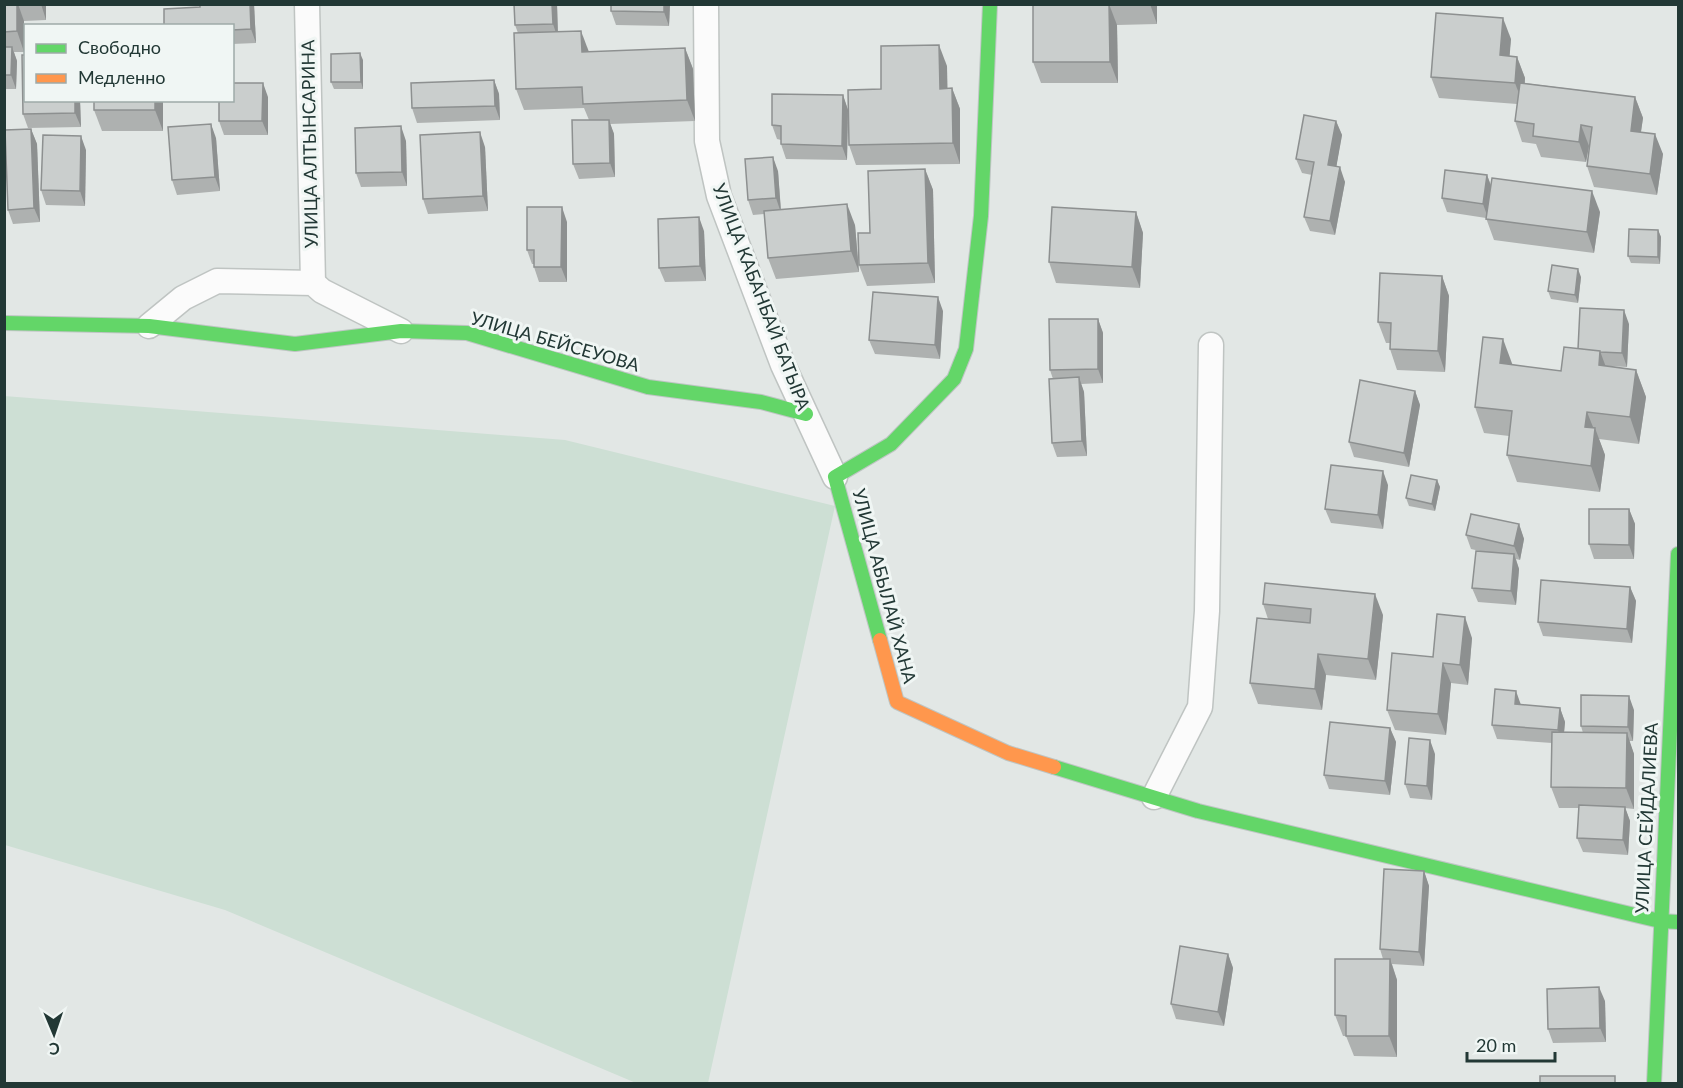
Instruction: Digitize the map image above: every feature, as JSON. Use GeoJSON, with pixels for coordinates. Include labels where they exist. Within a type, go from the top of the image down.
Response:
{"type":"FeatureCollection","features":[{"type":"Feature","properties":{"kind":"street","name":"УЛИЦА АЛТЫНСАРИНА"},"geometry":{"type":"LineString","coordinates":[[307,4],[313,283]]}},
{"type":"Feature","properties":{"kind":"street","name":"УЛИЦА КАБАНБАЙ БАТЫРА"},"geometry":{"type":"LineString","coordinates":[[706,4],[707,141],[719,196],[783,364],[835,477]]}},
{"type":"Feature","properties":{"kind":"street","name":"УЛИЦА АБЫЛАЙ ХАНА"},"geometry":{"type":"LineString","coordinates":[[990,4],[981,216],[966,349],[954,379],[891,444],[835,477],[897,702],[1008,753],[1198,811],[1660,921],[1678,922]]}},
{"type":"Feature","properties":{"kind":"street"},"geometry":{"type":"LineString","coordinates":[[150,326],[183,298],[217,281],[313,283],[322,291],[401,331]]}},
{"type":"Feature","properties":{"kind":"street","name":"УЛИЦА БЕЙСЕУОВА"},"geometry":{"type":"LineString","coordinates":[[4,323],[150,326],[295,344],[401,331],[467,333],[648,387],[761,402],[807,414]]}},
{"type":"Feature","properties":{"kind":"street"},"geometry":{"type":"LineString","coordinates":[[1154,797],[1200,707],[1207,611],[1210,345]]}},
{"type":"Feature","properties":{"kind":"street","name":"УЛИЦА СЕЙДАЛИЕВА"},"geometry":{"type":"LineString","coordinates":[[1654,1083],[1678,554]]}},
{"type":"Feature","properties":{"kind":"green space"},"geometry":{"type":"Polygon","coordinates":[[[4,396],[565,440],[835,506],[708,1083],[636,1083],[225,910],[5,845],[4,396]]]}},
{"type":"Feature","properties":{"kind":"building"},"geometry":{"type":"Polygon","coordinates":[[[4,4],[17,4],[17,31],[4,32],[4,4]]]}},
{"type":"Feature","properties":{"kind":"building"},"geometry":{"type":"Polygon","coordinates":[[[200,4],[250,4],[251,29],[234,30],[234,24],[164,24],[164,9],[200,7],[200,4]]]}},
{"type":"Feature","properties":{"kind":"building"},"geometry":{"type":"Polygon","coordinates":[[[514,4],[552,4],[553,24],[515,25],[514,4]]]}},
{"type":"Feature","properties":{"kind":"building"},"geometry":{"type":"Polygon","coordinates":[[[611,4],[664,4],[664,12],[611,11],[611,4]]]}},
{"type":"Feature","properties":{"kind":"building"},"geometry":{"type":"Polygon","coordinates":[[[1033,4],[1109,4],[1110,62],[1033,62],[1033,4]]]}},
{"type":"Feature","properties":{"kind":"building"},"geometry":{"type":"Polygon","coordinates":[[[1436,13],[1503,18],[1500,55],[1517,57],[1515,83],[1431,77],[1436,13]]]}},
{"type":"Feature","properties":{"kind":"building"},"geometry":{"type":"Polygon","coordinates":[[[581,31],[582,52],[685,48],[687,100],[583,104],[582,87],[516,89],[514,33],[581,31]]]}},
{"type":"Feature","properties":{"kind":"building"},"geometry":{"type":"Polygon","coordinates":[[[939,45],[940,89],[952,88],[953,143],[849,145],[848,90],[881,89],[881,46],[939,45]]]}},
{"type":"Feature","properties":{"kind":"building"},"geometry":{"type":"Polygon","coordinates":[[[4,47],[12,47],[11,75],[4,75],[4,47]]]}},
{"type":"Feature","properties":{"kind":"building"},"geometry":{"type":"Polygon","coordinates":[[[360,53],[361,82],[331,82],[331,54],[360,53]]]}},
{"type":"Feature","properties":{"kind":"building"},"geometry":{"type":"Polygon","coordinates":[[[22,55],[24,55],[24,102],[75,102],[75,113],[23,114],[22,55]]]}},
{"type":"Feature","properties":{"kind":"building"},"geometry":{"type":"Polygon","coordinates":[[[494,80],[495,106],[412,108],[411,83],[494,80]]]}},
{"type":"Feature","properties":{"kind":"building"},"geometry":{"type":"Polygon","coordinates":[[[234,83],[263,83],[262,121],[219,121],[219,102],[234,102],[234,83]]]}},
{"type":"Feature","properties":{"kind":"building"},"geometry":{"type":"Polygon","coordinates":[[[1520,83],[1635,97],[1631,131],[1655,134],[1650,174],[1587,166],[1592,127],[1581,125],[1579,142],[1533,136],[1534,124],[1515,121],[1520,83]]]}},
{"type":"Feature","properties":{"kind":"building"},"geometry":{"type":"Polygon","coordinates":[[[772,94],[843,95],[842,146],[781,144],[781,126],[772,125],[772,94]]]}},
{"type":"Feature","properties":{"kind":"building"},"geometry":{"type":"Polygon","coordinates":[[[94,102],[155,102],[155,110],[94,110],[94,102]]]}},
{"type":"Feature","properties":{"kind":"building"},"geometry":{"type":"Polygon","coordinates":[[[1304,115],[1336,121],[1328,165],[1340,167],[1330,221],[1304,217],[1314,162],[1296,159],[1304,115]]]}},
{"type":"Feature","properties":{"kind":"building"},"geometry":{"type":"Polygon","coordinates":[[[572,120],[609,120],[610,163],[573,164],[572,120]]]}},
{"type":"Feature","properties":{"kind":"building"},"geometry":{"type":"Polygon","coordinates":[[[211,124],[215,177],[172,180],[168,127],[211,124]]]}},
{"type":"Feature","properties":{"kind":"building"},"geometry":{"type":"Polygon","coordinates":[[[401,126],[402,172],[356,173],[355,128],[401,126]]]}},
{"type":"Feature","properties":{"kind":"building"},"geometry":{"type":"Polygon","coordinates":[[[31,129],[34,208],[8,210],[5,130],[31,129]]]}},
{"type":"Feature","properties":{"kind":"building"},"geometry":{"type":"Polygon","coordinates":[[[480,132],[483,196],[423,199],[420,135],[480,132]]]}},
{"type":"Feature","properties":{"kind":"building"},"geometry":{"type":"Polygon","coordinates":[[[43,135],[81,136],[80,191],[41,190],[43,135]]]}},
{"type":"Feature","properties":{"kind":"building"},"geometry":{"type":"Polygon","coordinates":[[[773,157],[776,198],[748,200],[745,159],[773,157]]]}},
{"type":"Feature","properties":{"kind":"building"},"geometry":{"type":"Polygon","coordinates":[[[925,169],[928,263],[859,265],[858,233],[870,233],[868,171],[925,169]]]}},
{"type":"Feature","properties":{"kind":"building"},"geometry":{"type":"Polygon","coordinates":[[[1445,170],[1487,175],[1483,204],[1442,198],[1445,170]]]}},
{"type":"Feature","properties":{"kind":"building"},"geometry":{"type":"Polygon","coordinates":[[[1492,178],[1592,191],[1587,232],[1486,219],[1492,178]]]}},
{"type":"Feature","properties":{"kind":"building"},"geometry":{"type":"Polygon","coordinates":[[[847,204],[851,251],[768,258],[764,211],[847,204]]]}},
{"type":"Feature","properties":{"kind":"building"},"geometry":{"type":"Polygon","coordinates":[[[527,207],[562,207],[561,267],[534,267],[534,250],[527,250],[527,207]]]}},
{"type":"Feature","properties":{"kind":"building"},"geometry":{"type":"Polygon","coordinates":[[[1052,207],[1136,212],[1132,267],[1049,262],[1052,207]]]}},
{"type":"Feature","properties":{"kind":"building"},"geometry":{"type":"Polygon","coordinates":[[[699,217],[700,266],[659,268],[658,219],[699,217]]]}},
{"type":"Feature","properties":{"kind":"building"},"geometry":{"type":"Polygon","coordinates":[[[1629,229],[1658,230],[1658,257],[1628,256],[1629,229]]]}},
{"type":"Feature","properties":{"kind":"building"},"geometry":{"type":"Polygon","coordinates":[[[1552,265],[1578,269],[1575,295],[1548,291],[1552,265]]]}},
{"type":"Feature","properties":{"kind":"building"},"geometry":{"type":"Polygon","coordinates":[[[1380,273],[1442,276],[1438,351],[1390,349],[1391,323],[1378,322],[1380,273]]]}},
{"type":"Feature","properties":{"kind":"building"},"geometry":{"type":"Polygon","coordinates":[[[873,292],[938,297],[935,345],[869,340],[873,292]]]}},
{"type":"Feature","properties":{"kind":"building"},"geometry":{"type":"Polygon","coordinates":[[[1580,308],[1624,310],[1622,353],[1578,349],[1580,308]]]}},
{"type":"Feature","properties":{"kind":"building"},"geometry":{"type":"Polygon","coordinates":[[[1049,319],[1098,319],[1098,369],[1050,370],[1049,319]]]}},
{"type":"Feature","properties":{"kind":"building"},"geometry":{"type":"Polygon","coordinates":[[[1483,337],[1503,339],[1500,363],[1561,371],[1564,347],[1600,351],[1599,365],[1636,370],[1630,417],[1587,412],[1585,427],[1595,428],[1591,466],[1507,455],[1512,411],[1475,407],[1483,337]]]}},
{"type":"Feature","properties":{"kind":"building"},"geometry":{"type":"Polygon","coordinates":[[[1079,377],[1082,441],[1052,443],[1049,379],[1079,377]]]}},
{"type":"Feature","properties":{"kind":"building"},"geometry":{"type":"Polygon","coordinates":[[[1360,380],[1415,391],[1404,453],[1349,442],[1360,380]]]}},
{"type":"Feature","properties":{"kind":"building"},"geometry":{"type":"Polygon","coordinates":[[[1331,465],[1383,471],[1378,515],[1325,509],[1331,465]]]}},
{"type":"Feature","properties":{"kind":"building"},"geometry":{"type":"Polygon","coordinates":[[[1411,475],[1437,480],[1432,504],[1406,498],[1411,475]]]}},
{"type":"Feature","properties":{"kind":"building"},"geometry":{"type":"Polygon","coordinates":[[[1589,509],[1629,509],[1629,545],[1589,544],[1589,509]]]}},
{"type":"Feature","properties":{"kind":"building"},"geometry":{"type":"Polygon","coordinates":[[[1471,514],[1519,524],[1514,546],[1466,535],[1471,514]]]}},
{"type":"Feature","properties":{"kind":"building"},"geometry":{"type":"Polygon","coordinates":[[[1476,551],[1514,554],[1511,591],[1472,588],[1476,551]]]}},
{"type":"Feature","properties":{"kind":"building"},"geometry":{"type":"Polygon","coordinates":[[[1541,580],[1630,587],[1627,629],[1538,622],[1541,580]]]}},
{"type":"Feature","properties":{"kind":"building"},"geometry":{"type":"Polygon","coordinates":[[[1265,583],[1375,594],[1368,659],[1318,654],[1315,689],[1250,683],[1257,618],[1310,623],[1311,609],[1263,604],[1265,583]]]}},
{"type":"Feature","properties":{"kind":"building"},"geometry":{"type":"Polygon","coordinates":[[[1437,614],[1465,617],[1460,665],[1443,663],[1438,714],[1387,710],[1392,653],[1433,657],[1437,614]]]}},
{"type":"Feature","properties":{"kind":"building"},"geometry":{"type":"Polygon","coordinates":[[[1495,689],[1516,691],[1515,704],[1560,708],[1558,730],[1492,725],[1495,689]]]}},
{"type":"Feature","properties":{"kind":"building"},"geometry":{"type":"Polygon","coordinates":[[[1581,695],[1629,696],[1628,727],[1581,726],[1581,695]]]}},
{"type":"Feature","properties":{"kind":"building"},"geometry":{"type":"Polygon","coordinates":[[[1330,722],[1390,728],[1385,781],[1324,775],[1330,722]]]}},
{"type":"Feature","properties":{"kind":"building"},"geometry":{"type":"Polygon","coordinates":[[[1552,732],[1627,733],[1626,788],[1551,787],[1552,732]]]}},
{"type":"Feature","properties":{"kind":"building"},"geometry":{"type":"Polygon","coordinates":[[[1409,738],[1430,740],[1427,786],[1405,784],[1409,738]]]}},
{"type":"Feature","properties":{"kind":"building"},"geometry":{"type":"Polygon","coordinates":[[[1579,805],[1625,807],[1623,840],[1577,838],[1579,805]]]}},
{"type":"Feature","properties":{"kind":"building"},"geometry":{"type":"Polygon","coordinates":[[[1384,869],[1424,871],[1419,952],[1380,949],[1384,869]]]}},
{"type":"Feature","properties":{"kind":"building"},"geometry":{"type":"Polygon","coordinates":[[[1180,946],[1228,954],[1218,1012],[1171,1004],[1180,946]]]}},
{"type":"Feature","properties":{"kind":"building"},"geometry":{"type":"Polygon","coordinates":[[[1335,959],[1390,959],[1389,1036],[1346,1036],[1346,1016],[1335,1015],[1335,959]]]}},
{"type":"Feature","properties":{"kind":"building"},"geometry":{"type":"Polygon","coordinates":[[[1599,987],[1600,1028],[1548,1029],[1547,989],[1599,987]]]}},
{"type":"Feature","properties":{"kind":"building"},"geometry":{"type":"Polygon","coordinates":[[[1540,1076],[1615,1076],[1615,1083],[1540,1083],[1540,1076]]]}},
{"type":"Feature","properties":{"kind":"traffic: fast"},"geometry":{"type":"LineString","coordinates":[[880,640],[835,477],[891,444],[954,379],[966,349],[981,216],[990,4]]}},
{"type":"Feature","properties":{"kind":"traffic: fast"},"geometry":{"type":"LineString","coordinates":[[4,323],[149,326],[295,344],[401,331],[467,333],[648,387],[761,402],[806,414]]}},
{"type":"Feature","properties":{"kind":"traffic: fast"},"geometry":{"type":"LineString","coordinates":[[1654,1084],[1678,554]]}},
{"type":"Feature","properties":{"kind":"traffic: fast"},"geometry":{"type":"LineString","coordinates":[[1054,767],[1198,811],[1660,921],[1678,922]]}},
{"type":"Feature","properties":{"kind":"traffic: slow"},"geometry":{"type":"LineString","coordinates":[[880,640],[897,702],[1008,753],[1054,767]]}}]}
